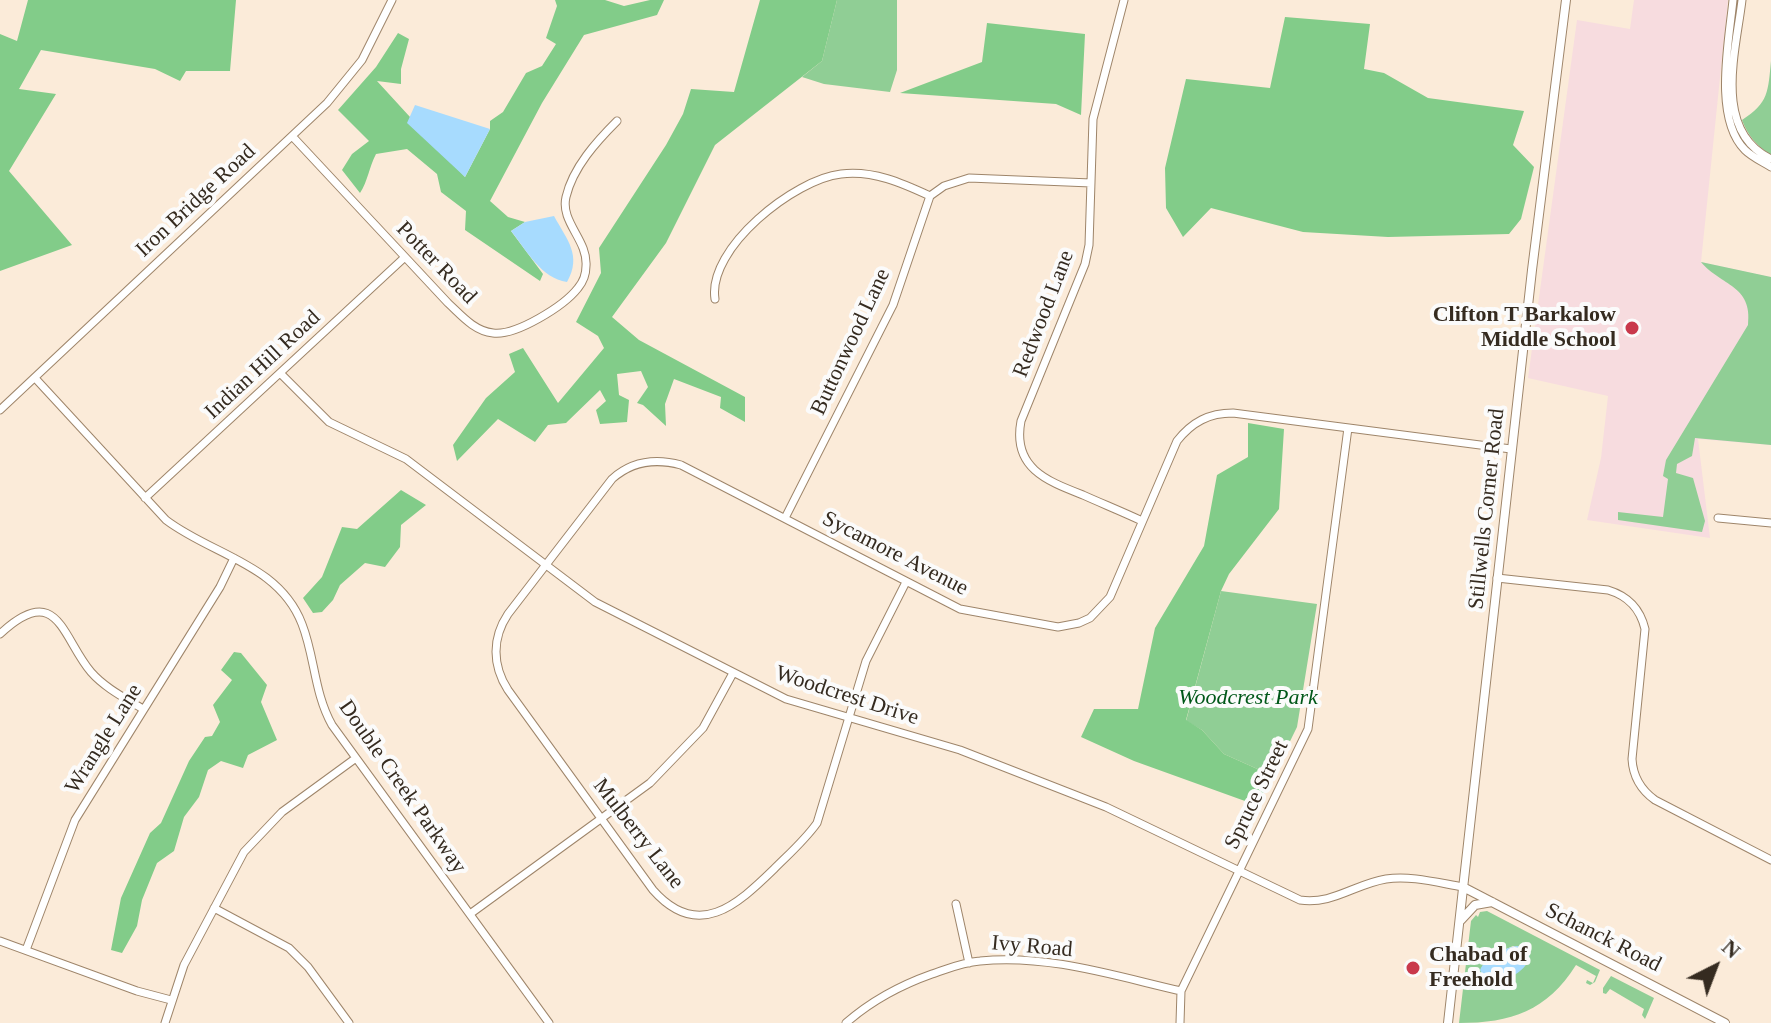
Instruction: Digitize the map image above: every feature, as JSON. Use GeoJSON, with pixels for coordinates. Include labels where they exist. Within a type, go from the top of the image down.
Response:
{"type":"FeatureCollection","features":[{"type":"Feature","properties":{"kind":"street","name":"Iron Bridge Road"},"geometry":{"type":"LineString","coordinates":[[0,410],[327,103],[375,39],[392,0]]}},
{"type":"Feature","properties":{"kind":"street","name":"Redwood Lane"},"geometry":{"type":"LineString","coordinates":[[1124,0],[1093,119],[1089,245],[1085,264],[1021,421],[1020,444],[1027,461],[1043,478],[1142,521]]}},
{"type":"Feature","properties":{"kind":"street","name":"Stillwells Corner Road"},"geometry":{"type":"LineString","coordinates":[[1448,1023],[1511,449],[1566,0]]}},
{"type":"Feature","properties":{"kind":"street"},"geometry":{"type":"LineString","coordinates":[[1733,0],[1725,97],[1728,122],[1744,150],[1771,167]]}},
{"type":"Feature","properties":{"kind":"street"},"geometry":{"type":"LineString","coordinates":[[1742,0],[1732,102],[1742,133],[1751,146],[1771,159]]}},
{"type":"Feature","properties":{"kind":"street","name":"Potter Road"},"geometry":{"type":"LineString","coordinates":[[292,136],[468,322],[489,333],[516,331],[580,287],[586,270],[585,251],[566,215],[567,194],[592,148],[617,121]]}},
{"type":"Feature","properties":{"kind":"street"},"geometry":{"type":"LineString","coordinates":[[715,299],[713,285],[717,272],[734,247],[778,201],[806,184],[837,174],[869,174],[930,196],[944,186],[969,178],[1091,183]]}},
{"type":"Feature","properties":{"kind":"street","name":"Buttonwood Lane"},"geometry":{"type":"LineString","coordinates":[[785,518],[893,305],[930,196]]}},
{"type":"Feature","properties":{"kind":"street","name":"Indian Hill Road"},"geometry":{"type":"LineString","coordinates":[[145,498],[405,257]]}},
{"type":"Feature","properties":{"kind":"street","name":"Woodcrest Drive"},"geometry":{"type":"LineString","coordinates":[[280,373],[329,422],[406,459],[595,602],[786,699],[960,750],[1092,801],[1291,897],[1308,901],[1332,899],[1393,878],[1463,887]]}},
{"type":"Feature","properties":{"kind":"street","name":"Double Creek Parkway"},"geometry":{"type":"LineString","coordinates":[[35,378],[175,527],[269,578],[295,608],[306,635],[323,706],[332,725],[549,1023]]}},
{"type":"Feature","properties":{"kind":"street","name":"Sycamore Avenue"},"geometry":{"type":"LineString","coordinates":[[496,656],[498,635],[504,621],[612,479],[627,468],[645,462],[681,465],[965,610],[1046,626],[1069,626],[1090,618],[1110,597],[1177,441],[1190,427],[1207,417],[1233,413],[1511,449]]}},
{"type":"Feature","properties":{"kind":"street","name":"Spruce Street"},"geometry":{"type":"LineString","coordinates":[[1180,1023],[1181,991],[1308,729],[1348,428]]}},
{"type":"Feature","properties":{"kind":"street"},"geometry":{"type":"LineString","coordinates":[[1718,518],[1771,523]]}},
{"type":"Feature","properties":{"kind":"street","name":"Wrangle Lane"},"geometry":{"type":"LineString","coordinates":[[26,950],[75,820],[220,587],[234,558]]}},
{"type":"Feature","properties":{"kind":"street"},"geometry":{"type":"LineString","coordinates":[[1497,578],[1608,590],[1632,602],[1643,621],[1646,638],[1632,759],[1637,780],[1655,800],[1771,860]]}},
{"type":"Feature","properties":{"kind":"street","name":"Mulberry Lane"},"geometry":{"type":"LineString","coordinates":[[496,656],[508,690],[663,901],[680,910],[711,914],[745,898],[817,823],[866,661],[906,582]]}},
{"type":"Feature","properties":{"kind":"street"},"geometry":{"type":"LineString","coordinates":[[0,634],[25,615],[37,613],[51,616],[66,630],[95,676],[143,709]]}},
{"type":"Feature","properties":{"kind":"street"},"geometry":{"type":"LineString","coordinates":[[470,914],[650,783],[699,735],[733,673]]}},
{"type":"Feature","properties":{"kind":"street"},"geometry":{"type":"LineString","coordinates":[[165,1023],[184,965],[233,871],[256,837],[282,812],[356,758]]}},
{"type":"Feature","properties":{"kind":"street","name":"Schanck Road"},"geometry":{"type":"LineString","coordinates":[[1463,887],[1725,1023]]}},
{"type":"Feature","properties":{"kind":"street"},"geometry":{"type":"LineString","coordinates":[[1460,920],[1475,905],[1494,903]]}},
{"type":"Feature","properties":{"kind":"street"},"geometry":{"type":"LineString","coordinates":[[956,904],[969,963]]}},
{"type":"Feature","properties":{"kind":"street"},"geometry":{"type":"LineString","coordinates":[[214,908],[289,948],[308,967],[349,1023]]}},
{"type":"Feature","properties":{"kind":"street"},"geometry":{"type":"LineString","coordinates":[[0,941],[137,991],[171,1000]]}},
{"type":"Feature","properties":{"kind":"street","name":"Ivy Road"},"geometry":{"type":"LineString","coordinates":[[846,1023],[891,992],[918,979],[969,963],[1032,960],[1181,991]]}},
{"type":"Feature","properties":{"kind":"shaded area"},"geometry":{"type":"Polygon","coordinates":[[[1634,0],[1728,0],[1701,262],[1771,277],[1771,445],[1698,439],[1710,538],[1587,520],[1601,458],[1608,396],[1528,378],[1577,20],[1630,29],[1634,0]]]}},
{"type":"Feature","properties":{"kind":"green space"},"geometry":{"type":"Polygon","coordinates":[[[28,0],[236,0],[230,71],[186,71],[180,81],[155,69],[41,50],[19,89],[56,94],[9,171],[72,245],[0,271],[0,34],[17,41],[28,0]]]}},
{"type":"Feature","properties":{"kind":"green space"},"geometry":{"type":"Polygon","coordinates":[[[555,0],[605,0],[624,6],[664,0],[657,15],[584,35],[542,103],[490,201],[508,217],[525,222],[511,231],[543,274],[540,281],[465,230],[466,211],[441,192],[437,174],[407,149],[376,154],[360,193],[342,170],[352,154],[369,141],[338,110],[376,67],[398,33],[409,39],[401,69],[401,84],[377,81],[465,177],[490,129],[490,121],[503,112],[526,73],[542,66],[556,44],[546,38],[557,6],[555,0]]]}},
{"type":"Feature","properties":{"kind":"green space"},"geometry":{"type":"Polygon","coordinates":[[[760,0],[837,0],[822,61],[715,145],[666,243],[612,317],[639,340],[745,397],[745,422],[720,408],[721,397],[674,379],[665,404],[666,426],[637,403],[648,387],[641,371],[617,374],[619,395],[629,400],[627,422],[600,424],[596,410],[606,401],[600,390],[566,423],[548,425],[535,442],[498,419],[457,461],[453,445],[486,398],[515,372],[509,354],[523,348],[558,403],[604,348],[598,336],[576,322],[601,273],[599,248],[666,145],[683,114],[691,89],[734,92],[760,0]]]}},
{"type":"Feature","properties":{"kind":"green space"},"geometry":{"type":"Polygon","coordinates":[[[837,0],[897,0],[897,70],[890,92],[824,84],[802,77],[822,61],[837,0]]]}},
{"type":"Feature","properties":{"kind":"green space"},"geometry":{"type":"Polygon","coordinates":[[[1285,17],[1370,24],[1364,69],[1384,73],[1428,98],[1524,111],[1513,145],[1534,167],[1521,219],[1509,234],[1388,237],[1303,232],[1211,208],[1183,237],[1166,208],[1165,168],[1186,79],[1270,88],[1285,17]]]}},
{"type":"Feature","properties":{"kind":"green space"},"geometry":{"type":"Polygon","coordinates":[[[987,23],[1085,34],[1081,115],[1056,104],[900,93],[982,62],[987,23]]]}},
{"type":"Feature","properties":{"kind":"green space"},"geometry":{"type":"Polygon","coordinates":[[[1771,61],[1771,155],[1754,140],[1742,120],[1758,108],[1766,95],[1771,61]]]}},
{"type":"Feature","properties":{"kind":"green space"},"geometry":{"type":"Polygon","coordinates":[[[1701,262],[1771,277],[1771,445],[1695,438],[1692,456],[1677,464],[1676,473],[1693,478],[1705,521],[1702,532],[1618,520],[1618,512],[1663,517],[1668,479],[1663,476],[1666,460],[1748,325],[1746,302],[1741,294],[1701,262]]]}},
{"type":"Feature","properties":{"kind":"green space"},"geometry":{"type":"Polygon","coordinates":[[[1248,423],[1284,429],[1279,509],[1229,574],[1221,591],[1186,720],[1202,730],[1224,754],[1273,776],[1256,805],[1134,761],[1081,737],[1094,709],[1138,709],[1155,628],[1204,546],[1217,475],[1248,457],[1248,423]]]}},
{"type":"Feature","properties":{"kind":"green space"},"geometry":{"type":"Polygon","coordinates":[[[401,490],[426,505],[401,525],[400,547],[385,567],[365,563],[340,585],[333,600],[322,612],[313,613],[303,598],[322,577],[342,527],[357,529],[401,490]]]}},
{"type":"Feature","properties":{"kind":"green space","name":"Woodcrest Park"},"geometry":{"type":"Polygon","coordinates":[[[1221,591],[1317,604],[1297,727],[1273,776],[1224,754],[1202,730],[1186,721],[1221,591]]]}},
{"type":"Feature","properties":{"kind":"green space"},"geometry":{"type":"Polygon","coordinates":[[[234,652],[241,653],[267,685],[261,702],[277,740],[248,755],[243,768],[221,761],[208,770],[199,797],[184,817],[174,851],[157,863],[142,900],[137,926],[122,953],[111,950],[121,898],[150,833],[161,823],[189,761],[205,737],[212,736],[220,722],[213,705],[232,680],[221,670],[234,652]]]}},
{"type":"Feature","properties":{"kind":"green space"},"geometry":{"type":"Polygon","coordinates":[[[1487,911],[1600,970],[1595,982],[1590,985],[1586,983],[1587,980],[1593,983],[1596,976],[1576,965],[1553,993],[1526,1011],[1495,1020],[1459,1023],[1471,921],[1480,912],[1487,911]],[[1513,946],[1493,955],[1486,981],[1503,979],[1528,963],[1526,948],[1513,946]]]}},
{"type":"Feature","properties":{"kind":"green space"},"geometry":{"type":"Polygon","coordinates":[[[1611,976],[1654,998],[1645,1019],[1642,1015],[1644,1009],[1610,989],[1603,993],[1611,976]]]}},
{"type":"Feature","properties":{"kind":"water"},"geometry":{"type":"Polygon","coordinates":[[[415,105],[490,129],[465,177],[407,123],[415,105]]]}},
{"type":"Feature","properties":{"kind":"water"},"geometry":{"type":"Polygon","coordinates":[[[554,216],[573,256],[567,282],[542,269],[511,231],[525,222],[554,216]]]}},
{"type":"Feature","properties":{"kind":"water"},"geometry":{"type":"Polygon","coordinates":[[[1517,946],[1529,950],[1529,957],[1521,970],[1499,981],[1485,980],[1480,970],[1487,960],[1517,946]]]}},
{"type":"Feature","properties":{"kind":"place","name":"Clifton T Barkalow Middle School"},"geometry":{"type":"Point","coordinates":[1632,328]}},
{"type":"Feature","properties":{"kind":"place","name":"Chabad of Freehold"},"geometry":{"type":"Point","coordinates":[1413,968]}}]}
